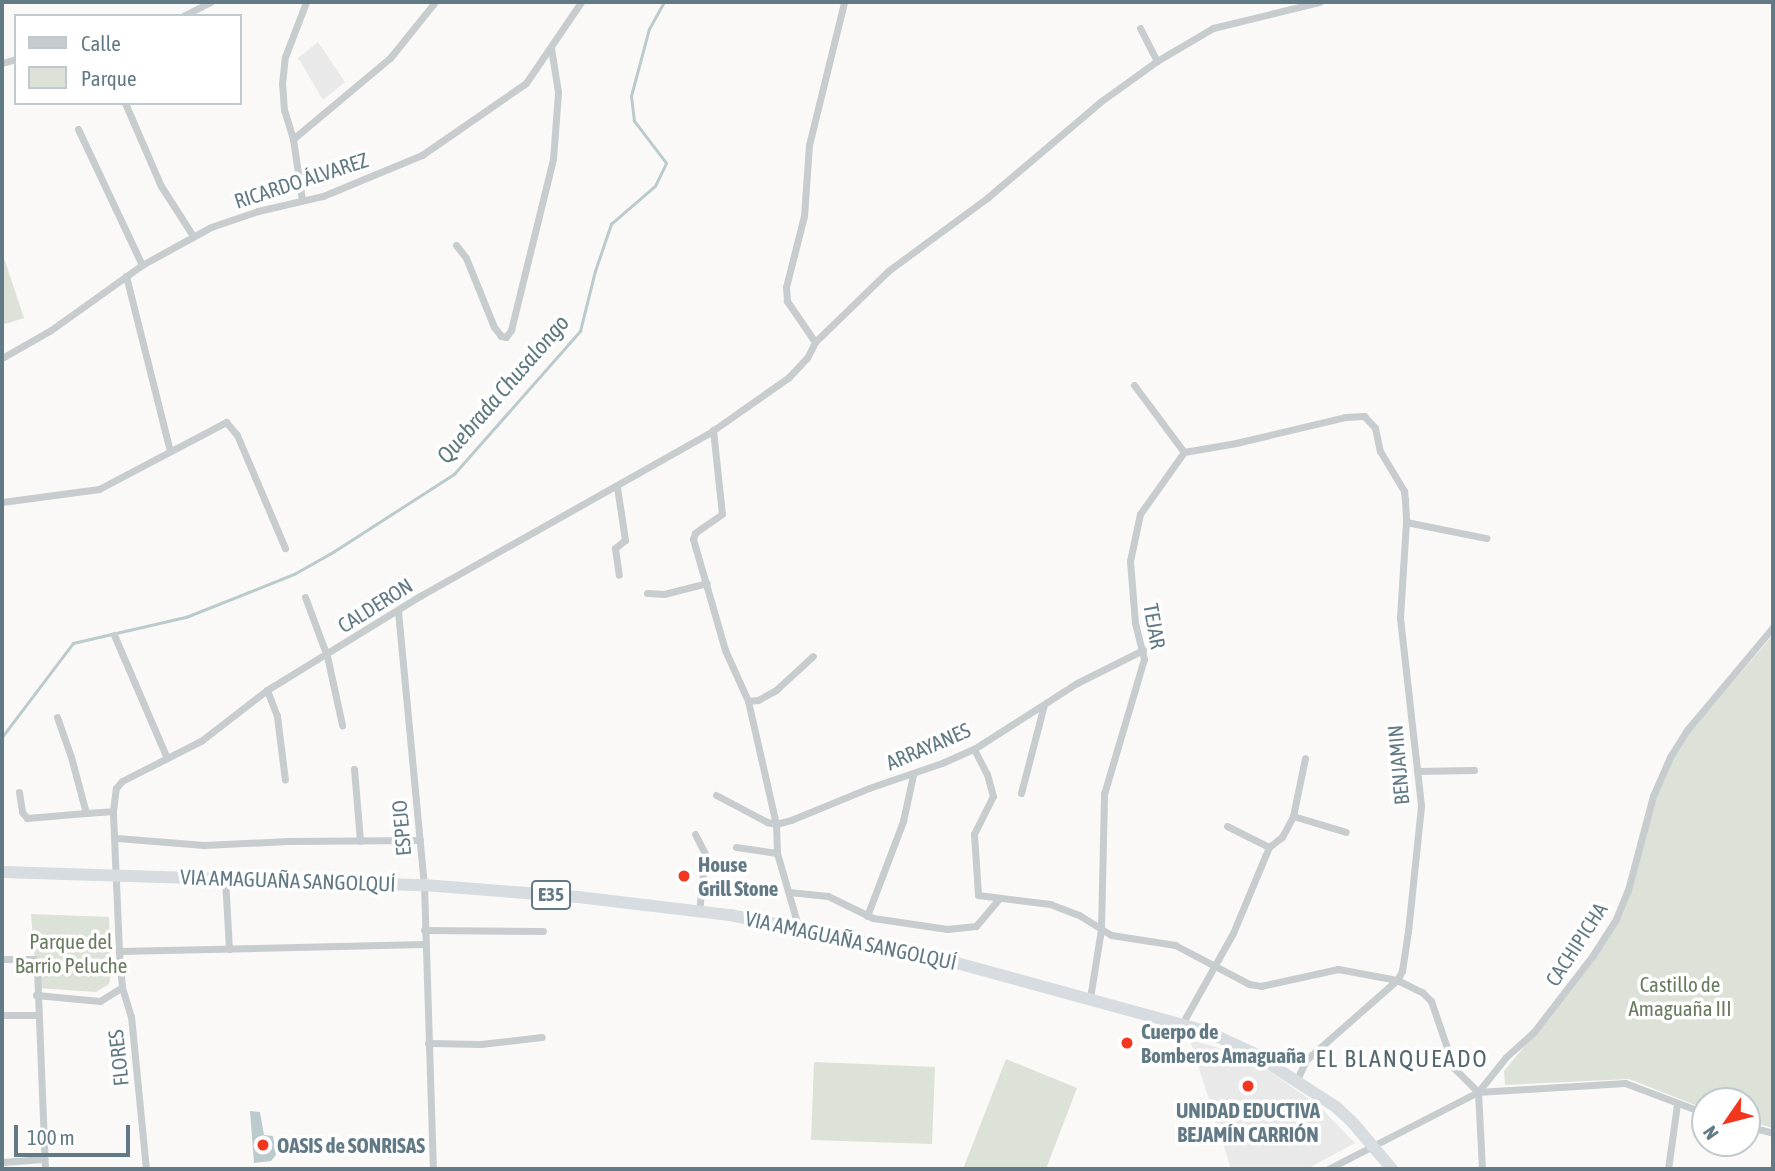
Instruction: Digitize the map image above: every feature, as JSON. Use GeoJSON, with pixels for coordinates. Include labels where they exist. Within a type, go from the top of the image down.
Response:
{"type":"FeatureCollection","features":[{"type":"Feature","properties":{"kind":"highway","name":"VIA AMAGUAÑA SANGOLQUÍ"},"geometry":{"type":"LineString","coordinates":[[2,872],[424,885],[578,897],[699,912],[920,953],[1182,1024],[1230,1042],[1297,1079],[1336,1107],[1392,1169]]}},
{"type":"Feature","properties":{"kind":"street"},"geometry":{"type":"LineString","coordinates":[[187,14],[211,2]]}},
{"type":"Feature","properties":{"kind":"street"},"geometry":{"type":"LineString","coordinates":[[302,200],[293,139],[284,110],[284,70],[294,27],[306,2]]}},
{"type":"Feature","properties":{"kind":"street"},"geometry":{"type":"LineString","coordinates":[[293,139],[390,58],[435,2]]}},
{"type":"Feature","properties":{"kind":"street","name":"RICARDO ÁLVAREZ"},"geometry":{"type":"LineString","coordinates":[[2,358],[51,330],[142,265],[193,236],[258,211],[333,192],[422,155],[526,83],[581,2]]}},
{"type":"Feature","properties":{"kind":"street"},"geometry":{"type":"LineString","coordinates":[[815,342],[787,301],[786,287],[804,216],[809,145],[844,2]]}},
{"type":"Feature","properties":{"kind":"street","name":"CALDERON"},"geometry":{"type":"LineString","coordinates":[[122,987],[117,838],[113,811],[116,788],[122,782],[208,737],[267,690],[516,540],[617,487],[713,430],[789,377],[807,358],[815,342],[888,271],[998,189],[1100,102],[1157,61],[1213,28],[1320,2]]}},
{"type":"Feature","properties":{"kind":"street"},"geometry":{"type":"LineString","coordinates":[[1140,28],[1157,61]]}},
{"type":"Feature","properties":{"kind":"street"},"geometry":{"type":"LineString","coordinates":[[456,245],[466,258],[494,327],[501,336],[506,337],[511,330],[553,159],[558,100],[551,48]]}},
{"type":"Feature","properties":{"kind":"street"},"geometry":{"type":"LineString","coordinates":[[126,105],[161,186],[193,236]]}},
{"type":"Feature","properties":{"kind":"street"},"geometry":{"type":"LineString","coordinates":[[78,129],[142,265]]}},
{"type":"Feature","properties":{"kind":"street"},"geometry":{"type":"LineString","coordinates":[[126,276],[170,451]]}},
{"type":"Feature","properties":{"kind":"street"},"geometry":{"type":"LineString","coordinates":[[1134,385],[1184,452]]}},
{"type":"Feature","properties":{"kind":"street","name":"BENJAMIN"},"geometry":{"type":"LineString","coordinates":[[1184,452],[1364,416],[1371,420],[1380,451],[1404,491],[1406,522],[1400,618],[1421,806],[1408,931],[1397,980]]}},
{"type":"Feature","properties":{"kind":"street"},"geometry":{"type":"LineString","coordinates":[[2,502],[99,489],[226,422],[233,426],[285,548]]}},
{"type":"Feature","properties":{"kind":"street"},"geometry":{"type":"LineString","coordinates":[[713,430],[722,514],[693,536],[725,650],[748,701],[776,824],[777,853],[799,929]]}},
{"type":"Feature","properties":{"kind":"street","name":"TEJAR"},"geometry":{"type":"LineString","coordinates":[[1090,998],[1101,929],[1104,794],[1139,682],[1143,650],[1135,623],[1131,544],[1140,514],[1184,452]]}},
{"type":"Feature","properties":{"kind":"street"},"geometry":{"type":"LineString","coordinates":[[617,487],[625,540],[615,548],[620,575]]}},
{"type":"Feature","properties":{"kind":"street"},"geometry":{"type":"LineString","coordinates":[[1406,522],[1486,538]]}},
{"type":"Feature","properties":{"kind":"street"},"geometry":{"type":"LineString","coordinates":[[647,593],[664,594],[707,583]]}},
{"type":"Feature","properties":{"kind":"street"},"geometry":{"type":"LineString","coordinates":[[305,597],[327,656],[342,725]]}},
{"type":"Feature","properties":{"kind":"street","name":"ESPEJO"},"geometry":{"type":"LineString","coordinates":[[398,611],[424,885],[433,1169]]}},
{"type":"Feature","properties":{"kind":"street","name":"CACHIPICHA"},"geometry":{"type":"LineString","coordinates":[[1328,1169],[1478,1091],[1507,1057],[1534,1033],[1593,956],[1616,919],[1628,890],[1653,796],[1670,757],[1687,730],[1773,627]]}},
{"type":"Feature","properties":{"kind":"street"},"geometry":{"type":"LineString","coordinates":[[114,635],[167,758]]}},
{"type":"Feature","properties":{"kind":"street","name":"ARRAYANES"},"geometry":{"type":"LineString","coordinates":[[776,824],[869,788],[914,775],[974,748],[1097,672],[1143,650]]}},
{"type":"Feature","properties":{"kind":"street"},"geometry":{"type":"LineString","coordinates":[[748,701],[758,700],[776,690],[813,656]]}},
{"type":"Feature","properties":{"kind":"street"},"geometry":{"type":"LineString","coordinates":[[267,690],[277,716],[285,780]]}},
{"type":"Feature","properties":{"kind":"street"},"geometry":{"type":"LineString","coordinates":[[1021,793],[1044,704]]}},
{"type":"Feature","properties":{"kind":"street"},"geometry":{"type":"LineString","coordinates":[[57,717],[86,813]]}},
{"type":"Feature","properties":{"kind":"street"},"geometry":{"type":"LineString","coordinates":[[974,748],[987,774],[993,796],[989,809],[974,834],[976,890],[983,898],[1050,904],[1079,915],[1118,937],[1175,945],[1236,979],[1261,986],[1338,969],[1397,980],[1422,992],[1431,1001],[1454,1068],[1478,1091],[1482,1169]]}},
{"type":"Feature","properties":{"kind":"street"},"geometry":{"type":"LineString","coordinates":[[1182,1024],[1212,966],[1233,933],[1269,847],[1282,837],[1293,816],[1305,758]]}},
{"type":"Feature","properties":{"kind":"street"},"geometry":{"type":"LineString","coordinates":[[354,769],[360,841]]}},
{"type":"Feature","properties":{"kind":"street"},"geometry":{"type":"LineString","coordinates":[[1417,772],[1474,770]]}},
{"type":"Feature","properties":{"kind":"street"},"geometry":{"type":"LineString","coordinates":[[867,916],[903,821],[914,775]]}},
{"type":"Feature","properties":{"kind":"street"},"geometry":{"type":"LineString","coordinates":[[19,792],[22,812],[27,818],[113,811]]}},
{"type":"Feature","properties":{"kind":"street"},"geometry":{"type":"LineString","coordinates":[[716,795],[776,824]]}},
{"type":"Feature","properties":{"kind":"street"},"geometry":{"type":"LineString","coordinates":[[1293,816],[1346,832]]}},
{"type":"Feature","properties":{"kind":"street"},"geometry":{"type":"LineString","coordinates":[[1227,827],[1269,847]]}},
{"type":"Feature","properties":{"kind":"street"},"geometry":{"type":"LineString","coordinates":[[695,834],[705,854],[699,912]]}},
{"type":"Feature","properties":{"kind":"street"},"geometry":{"type":"LineString","coordinates":[[117,838],[204,845],[288,841],[420,841]]}},
{"type":"Feature","properties":{"kind":"street"},"geometry":{"type":"LineString","coordinates":[[736,847],[777,853]]}},
{"type":"Feature","properties":{"kind":"street"},"geometry":{"type":"LineString","coordinates":[[225,878],[229,949]]}},
{"type":"Feature","properties":{"kind":"street"},"geometry":{"type":"LineString","coordinates":[[789,892],[828,896],[867,916],[916,926],[972,927],[979,924],[999,899]]}},
{"type":"Feature","properties":{"kind":"street"},"geometry":{"type":"LineString","coordinates":[[424,930],[543,932]]}},
{"type":"Feature","properties":{"kind":"street"},"geometry":{"type":"LineString","coordinates":[[119,951],[425,944]]}},
{"type":"Feature","properties":{"kind":"street"},"geometry":{"type":"LineString","coordinates":[[2,958],[34,959],[37,969],[45,1169]]}},
{"type":"Feature","properties":{"kind":"street"},"geometry":{"type":"LineString","coordinates":[[1297,1079],[1306,1060],[1397,980]]}},
{"type":"Feature","properties":{"kind":"street"},"geometry":{"type":"LineString","coordinates":[[36,995],[100,1001],[122,987]]}},
{"type":"Feature","properties":{"kind":"street","name":"FLORES"},"geometry":{"type":"LineString","coordinates":[[122,987],[131,1017],[146,1169]]}},
{"type":"Feature","properties":{"kind":"street"},"geometry":{"type":"LineString","coordinates":[[2,1015],[37,1015]]}},
{"type":"Feature","properties":{"kind":"street"},"geometry":{"type":"LineString","coordinates":[[428,1043],[481,1044],[542,1037]]}},
{"type":"Feature","properties":{"kind":"street"},"geometry":{"type":"LineString","coordinates":[[1478,1091],[1625,1083],[1691,1108]]}},
{"type":"Feature","properties":{"kind":"street"},"geometry":{"type":"LineString","coordinates":[[1668,1169],[1677,1104]]}},
{"type":"Feature","properties":{"kind":"street"},"geometry":{"type":"LineString","coordinates":[[2,1162],[44,1159]]}},
{"type":"Feature","properties":{"kind":"shaded area"},"geometry":{"type":"Polygon","coordinates":[[[318,42],[345,82],[323,100],[298,58],[318,42]]]}},
{"type":"Feature","properties":{"kind":"shaded area","name":"UNIDAD EDUCTIVA BEJAMÍN CARRIÓN"},"geometry":{"type":"Polygon","coordinates":[[[1190,1040],[1216,1047],[1262,1066],[1319,1106],[1355,1143],[1307,1169],[1231,1169],[1190,1040]]]}},
{"type":"Feature","properties":{"kind":"shaded area","name":"OASIS de SONRISAS"},"geometry":{"type":"Polygon","coordinates":[[[250,1111],[260,1112],[264,1135],[273,1136],[276,1155],[271,1161],[254,1163],[250,1111]]]}},
{"type":"Feature","properties":{"kind":"green space"},"geometry":{"type":"Polygon","coordinates":[[[2,252],[24,318],[2,325],[2,252]]]}},
{"type":"Feature","properties":{"kind":"green space","name":"Castillo de Amaguaña III"},"geometry":{"type":"Polygon","coordinates":[[[1773,635],[1773,1128],[1761,1125],[1761,1087],[1691,1087],[1691,1103],[1629,1079],[1505,1085],[1504,1071],[1538,1030],[1620,918],[1656,797],[1672,759],[1690,732],[1773,635]]]}},
{"type":"Feature","properties":{"kind":"green space","name":"Parque del Barrio Peluche"},"geometry":{"type":"Polygon","coordinates":[[[31,914],[109,917],[109,984],[96,992],[37,988],[31,914]]]}},
{"type":"Feature","properties":{"kind":"green space"},"geometry":{"type":"Polygon","coordinates":[[[1006,1059],[1077,1088],[1046,1169],[963,1169],[1006,1059]]]}},
{"type":"Feature","properties":{"kind":"green space"},"geometry":{"type":"Polygon","coordinates":[[[814,1062],[935,1067],[932,1144],[811,1140],[814,1062]]]}},
{"type":"Feature","properties":{"kind":"waterway","name":"Quebrada Chusalongo"},"geometry":{"type":"LineString","coordinates":[[2,737],[73,643],[186,617],[294,574],[454,474],[580,331],[595,271],[611,224],[655,186],[666,163],[634,121],[631,96],[649,29],[664,2]]}},
{"type":"Feature","properties":{"kind":"place","name":"House Grill Stone"},"geometry":{"type":"Point","coordinates":[684,876]}},
{"type":"Feature","properties":{"kind":"place","name":"Cuerpo de Bomberos Amaguaña"},"geometry":{"type":"Point","coordinates":[1127,1043]}},
{"type":"Feature","properties":{"kind":"place","name":"UNIDAD EDUCTIVA BEJAMÍN CARRIÓN"},"geometry":{"type":"Point","coordinates":[1248,1086]}},
{"type":"Feature","properties":{"kind":"place","name":"OASIS de SONRISAS"},"geometry":{"type":"Point","coordinates":[263,1145]}},
{"type":"Feature","properties":{"kind":"district","name":"EL BLANQUEADO"},"geometry":{"type":"Point","coordinates":[1402,1059]}}]}
